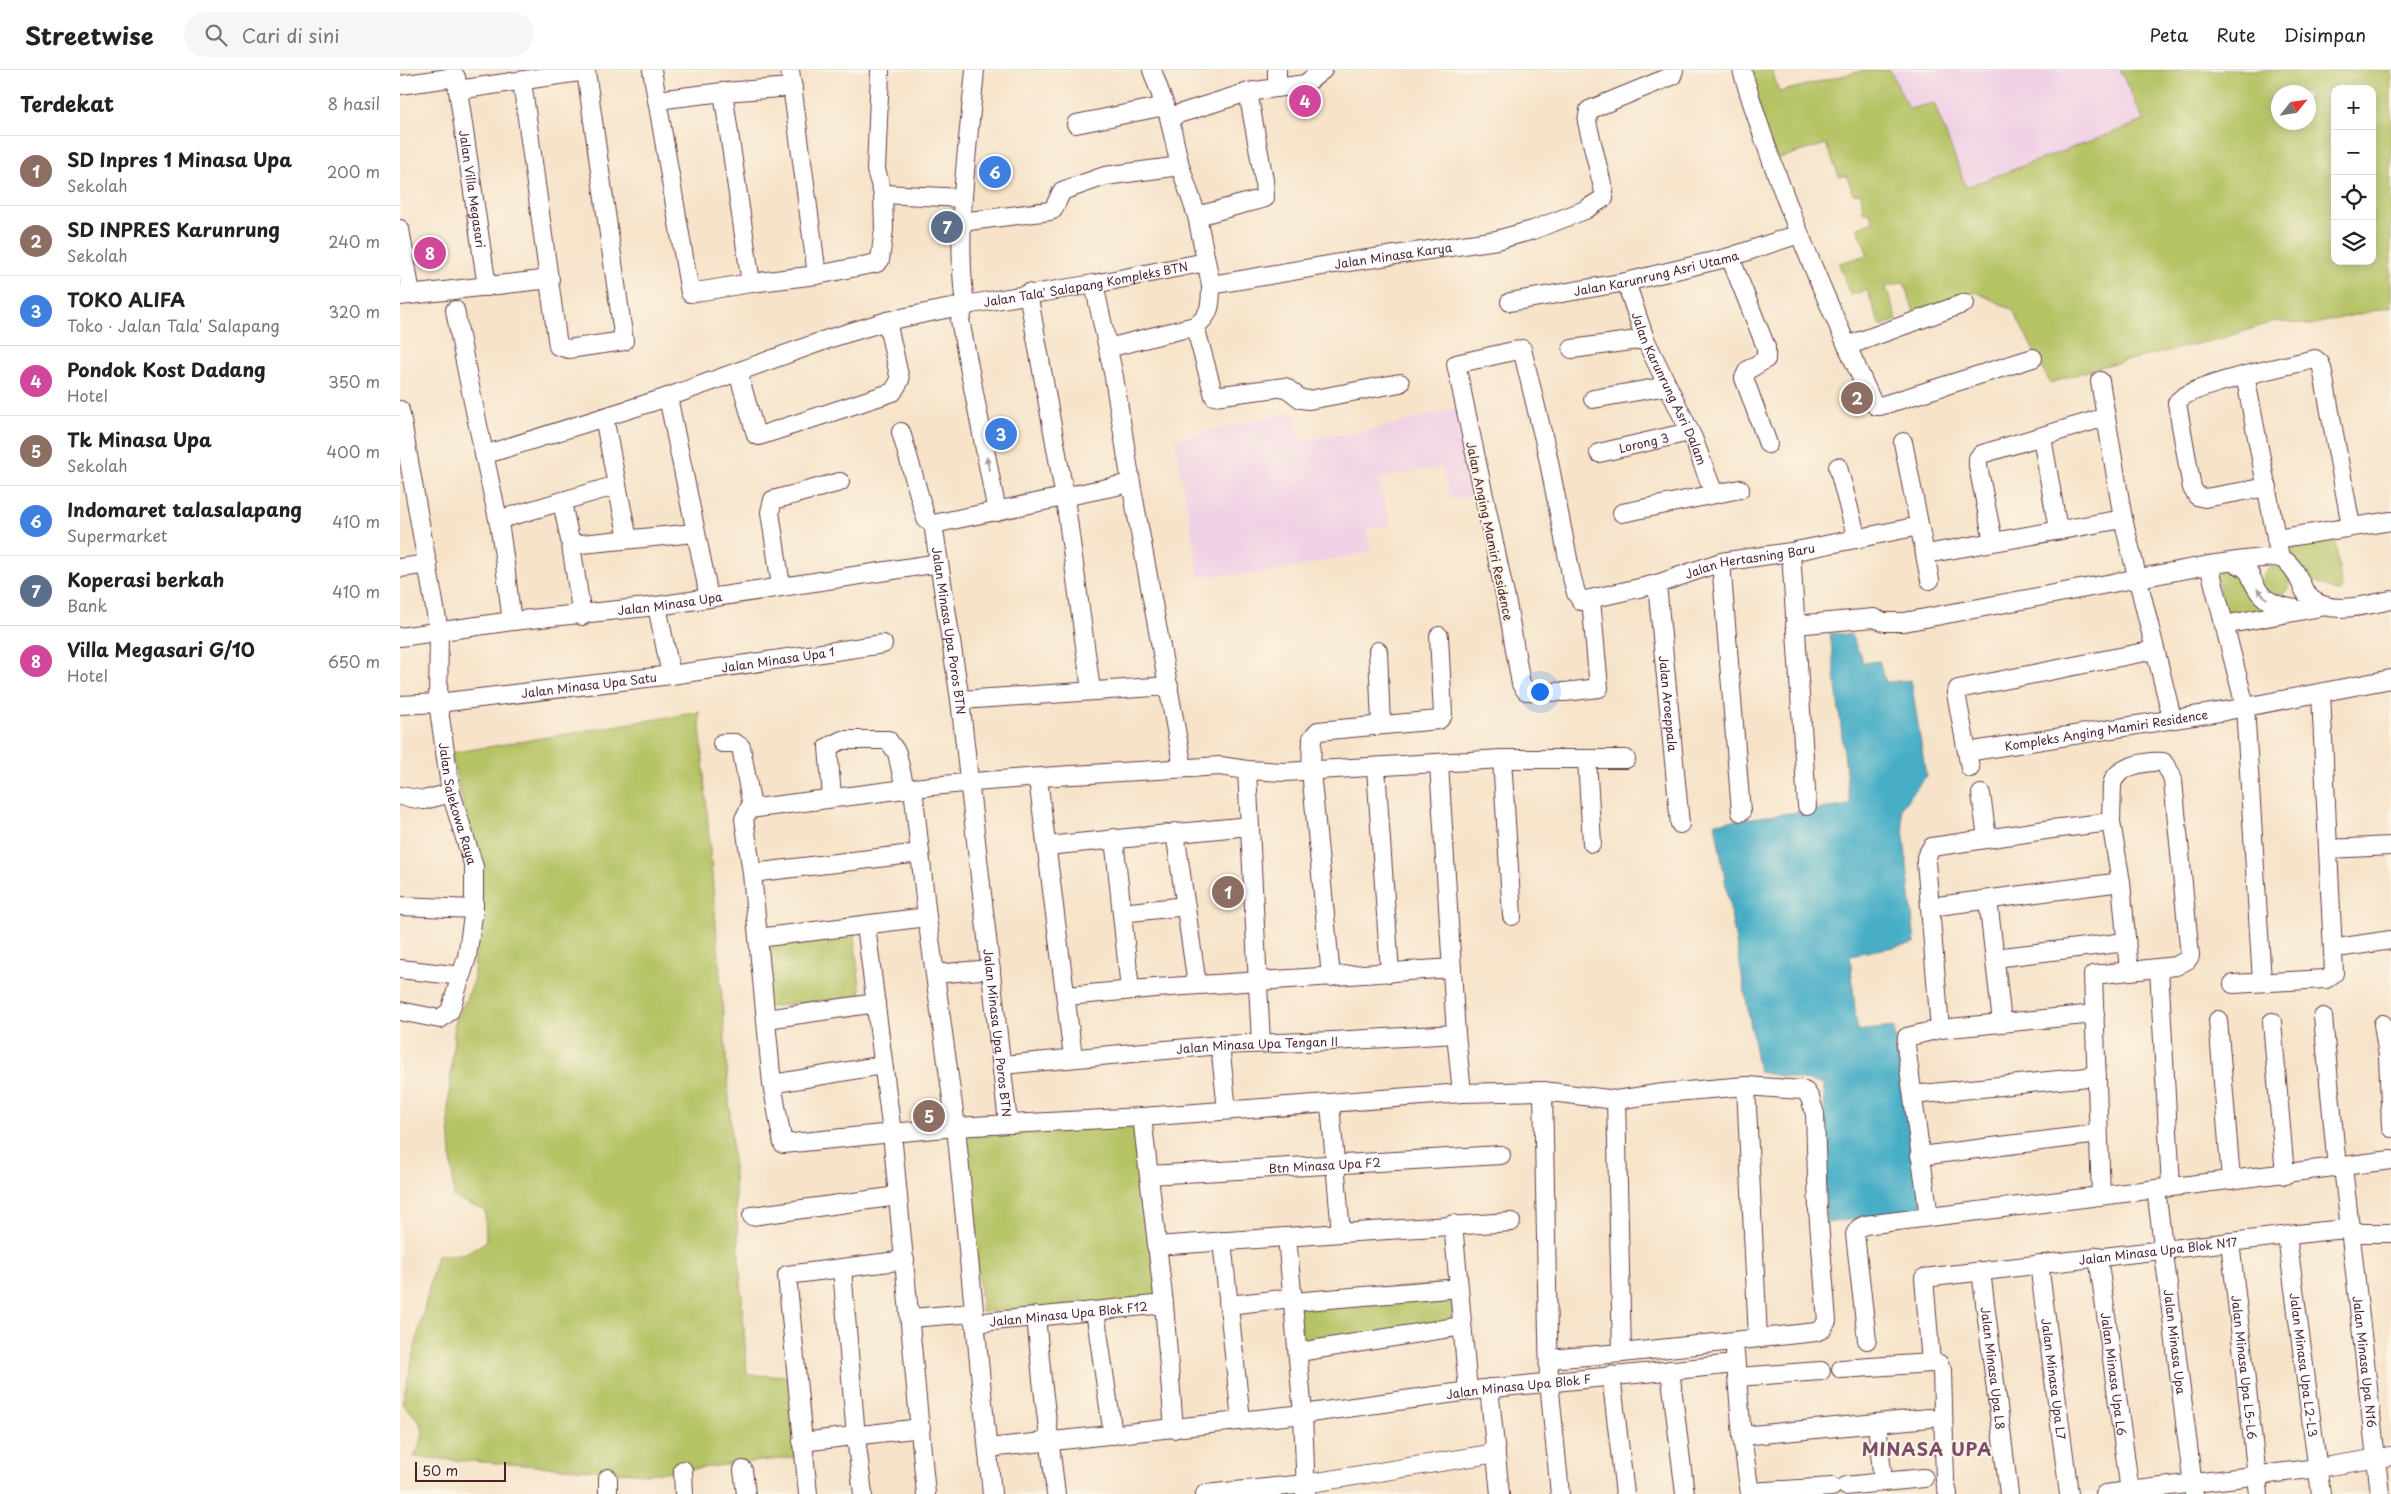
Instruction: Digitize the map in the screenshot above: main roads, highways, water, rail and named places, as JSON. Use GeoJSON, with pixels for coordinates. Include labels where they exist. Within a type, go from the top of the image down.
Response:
{"type":"FeatureCollection","features":[{"type":"Feature","properties":{"kind":"water"},"geometry":{"type":"Polygon","coordinates":[[[1830,633],[1851,635],[1864,663],[1879,661],[1886,682],[1911,680],[1926,776],[1901,808],[1915,943],[1850,955],[1857,1031],[1894,1027],[1923,1210],[1826,1223],[1824,1084],[1759,1072],[1715,823],[1850,805],[1830,633]]]}},
{"type":"Feature","properties":{"kind":"place","name":"Pondok Kost Dadang"},"geometry":{"type":"Point","coordinates":[1305,101]}},
{"type":"Feature","properties":{"kind":"place","name":"Indomaret talasalapang"},"geometry":{"type":"Point","coordinates":[995,172]}},
{"type":"Feature","properties":{"kind":"place","name":"Koperasi berkah"},"geometry":{"type":"Point","coordinates":[947,227]}},
{"type":"Feature","properties":{"kind":"place","name":"Villa Megasari G/10"},"geometry":{"type":"Point","coordinates":[430,253]}},
{"type":"Feature","properties":{"kind":"place","name":"SD INPRES Karunrung"},"geometry":{"type":"Point","coordinates":[1857,398]}},
{"type":"Feature","properties":{"kind":"place","name":"TOKO ALIFA"},"geometry":{"type":"Point","coordinates":[1001,434]}},
{"type":"Feature","properties":{"kind":"place","name":"SD Inpres 1 Minasa Upa"},"geometry":{"type":"Point","coordinates":[1228,892]}},
{"type":"Feature","properties":{"kind":"place","name":"Tk Minasa Upa"},"geometry":{"type":"Point","coordinates":[929,1116]}},
{"type":"Feature","properties":{"kind":"district","name":"MINASA UPA"},"geometry":{"type":"Point","coordinates":[1927,1448]}}]}
